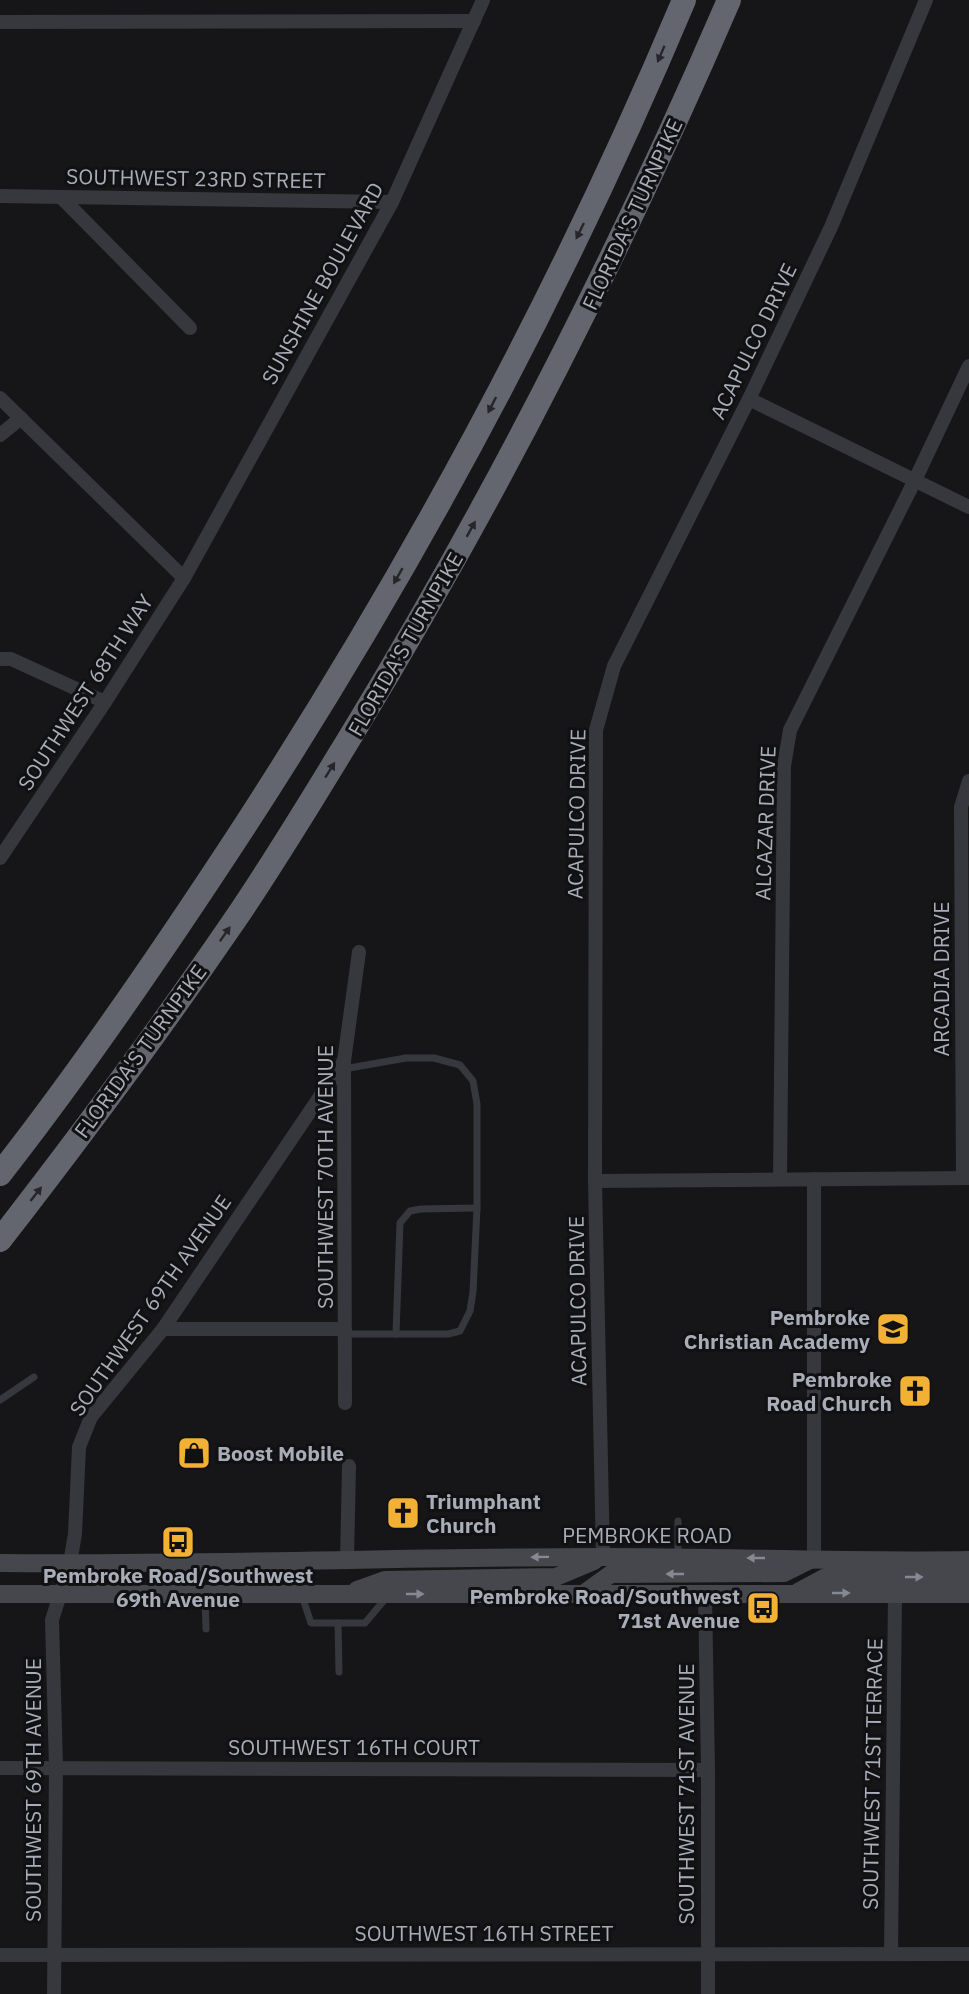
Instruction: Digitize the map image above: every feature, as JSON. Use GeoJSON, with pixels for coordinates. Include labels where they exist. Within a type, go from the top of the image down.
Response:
{"type":"FeatureCollection","features":[{"type":"Feature","properties":{"kind":"highway","name":"FLORIDA'S TURNPIKE"},"geometry":{"type":"LineString","coordinates":[[0,1174],[111,1023],[207,884],[365,632],[466,453],[540,313],[606,178],[684,0]]}},
{"type":"Feature","properties":{"kind":"highway","name":"FLORIDA'S TURNPIKE"},"geometry":{"type":"LineString","coordinates":[[0,1240],[118,1083],[233,923],[394,665],[489,498],[575,334],[652,175],[729,0]]}},
{"type":"Feature","properties":{"kind":"main road","name":"PEMBROKE ROAD"},"geometry":{"type":"LineString","coordinates":[[0,1563],[603,1557],[969,1560]]}},
{"type":"Feature","properties":{"kind":"main road"},"geometry":{"type":"LineString","coordinates":[[347,1594],[385,1580],[556,1577],[603,1557]]}},
{"type":"Feature","properties":{"kind":"main road"},"geometry":{"type":"LineString","coordinates":[[583,1594],[611,1574],[784,1574],[814,1558]]}},
{"type":"Feature","properties":{"kind":"main road"},"geometry":{"type":"LineString","coordinates":[[797,1593],[826,1577],[969,1576]]}},
{"type":"Feature","properties":{"kind":"main road"},"geometry":{"type":"LineString","coordinates":[[0,1594],[969,1594]]}},
{"type":"Feature","properties":{"kind":"street","name":"SUNSHINE BOULEVARD"},"geometry":{"type":"LineString","coordinates":[[184,578],[392,202],[483,0]]}},
{"type":"Feature","properties":{"kind":"street","name":"ACAPULCO DRIVE"},"geometry":{"type":"LineString","coordinates":[[603,1557],[595,1180],[596,730],[614,666],[749,399],[831,227],[926,0]]}},
{"type":"Feature","properties":{"kind":"street"},"geometry":{"type":"LineString","coordinates":[[0,22],[474,21]]}},
{"type":"Feature","properties":{"kind":"street","name":"SOUTHWEST 23RD STREET"},"geometry":{"type":"LineString","coordinates":[[0,196],[392,202]]}},
{"type":"Feature","properties":{"kind":"street"},"geometry":{"type":"LineString","coordinates":[[61,197],[190,328]]}},
{"type":"Feature","properties":{"kind":"street","name":"ALCAZAR DRIVE"},"geometry":{"type":"LineString","coordinates":[[780,1179],[784,766],[790,730],[915,480],[969,366]]}},
{"type":"Feature","properties":{"kind":"street"},"geometry":{"type":"LineString","coordinates":[[0,398],[184,578]]}},
{"type":"Feature","properties":{"kind":"street"},"geometry":{"type":"LineString","coordinates":[[749,399],[969,507]]}},
{"type":"Feature","properties":{"kind":"street"},"geometry":{"type":"LineString","coordinates":[[0,435],[21,418]]}},
{"type":"Feature","properties":{"kind":"street","name":"SOUTHWEST 68TH WAY"},"geometry":{"type":"LineString","coordinates":[[0,858],[105,702],[184,578]]}},
{"type":"Feature","properties":{"kind":"street"},"geometry":{"type":"LineString","coordinates":[[0,658],[11,659],[105,702]]}},
{"type":"Feature","properties":{"kind":"street","name":"ARCADIA DRIVE"},"geometry":{"type":"LineString","coordinates":[[966,1178],[961,807],[969,781]]}},
{"type":"Feature","properties":{"kind":"street","name":"SOUTHWEST 70TH AVENUE"},"geometry":{"type":"LineString","coordinates":[[345,1403],[344,1065],[359,952]]}},
{"type":"Feature","properties":{"kind":"street","name":"SOUTHWEST 69TH AVENUE"},"geometry":{"type":"LineString","coordinates":[[54,1994],[56,1767],[52,1620],[70,1563],[75,1534],[79,1447],[91,1418],[164,1329],[344,1065]]}},
{"type":"Feature","properties":{"kind":"street"},"geometry":{"type":"LineString","coordinates":[[595,1180],[966,1178]]}},
{"type":"Feature","properties":{"kind":"street"},"geometry":{"type":"LineString","coordinates":[[814,1179],[814,1558]]}},
{"type":"Feature","properties":{"kind":"street"},"geometry":{"type":"LineString","coordinates":[[164,1329],[345,1332]]}},
{"type":"Feature","properties":{"kind":"street"},"geometry":{"type":"LineString","coordinates":[[347,1560],[349,1466]]}},
{"type":"Feature","properties":{"kind":"street","name":"SOUTHWEST 71ST TERRACE"},"geometry":{"type":"LineString","coordinates":[[891,1954],[895,1593]]}},
{"type":"Feature","properties":{"kind":"street","name":"SOUTHWEST 71ST AVENUE"},"geometry":{"type":"LineString","coordinates":[[705,1594],[708,1994]]}},
{"type":"Feature","properties":{"kind":"street","name":"SOUTHWEST 16TH COURT"},"geometry":{"type":"LineString","coordinates":[[0,1768],[708,1770]]}},
{"type":"Feature","properties":{"kind":"street","name":"SOUTHWEST 16TH STREET"},"geometry":{"type":"LineString","coordinates":[[0,1955],[969,1954]]}},
{"type":"Feature","properties":{"kind":"lane"},"geometry":{"type":"LineString","coordinates":[[344,1065],[406,1058],[434,1058],[460,1065],[473,1081],[477,1104],[477,1208],[473,1292],[470,1311],[460,1331],[448,1334],[345,1332]]}},
{"type":"Feature","properties":{"kind":"lane"},"geometry":{"type":"LineString","coordinates":[[396,1334],[400,1223],[410,1211],[477,1208]]}},
{"type":"Feature","properties":{"kind":"lane"},"geometry":{"type":"LineString","coordinates":[[0,1400],[34,1377]]}},
{"type":"Feature","properties":{"kind":"lane"},"geometry":{"type":"LineString","coordinates":[[678,1521],[678,1557]]}},
{"type":"Feature","properties":{"kind":"lane"},"geometry":{"type":"LineString","coordinates":[[205,1594],[206,1629]]}},
{"type":"Feature","properties":{"kind":"lane"},"geometry":{"type":"LineString","coordinates":[[301,1594],[311,1623],[365,1623],[389,1594]]}},
{"type":"Feature","properties":{"kind":"lane"},"geometry":{"type":"LineString","coordinates":[[338,1623],[339,1672]]}},
{"type":"Feature","properties":{"kind":"place","name":"Pembroke Christian Academy"},"geometry":{"type":"Point","coordinates":[893,1329]}},
{"type":"Feature","properties":{"kind":"place","name":"Pembroke Road Church"},"geometry":{"type":"Point","coordinates":[915,1391]}},
{"type":"Feature","properties":{"kind":"place","name":"Boost Mobile"},"geometry":{"type":"Point","coordinates":[194,1453]}},
{"type":"Feature","properties":{"kind":"place","name":"Triumphant Church"},"geometry":{"type":"Point","coordinates":[403,1513]}},
{"type":"Feature","properties":{"kind":"place","name":"Pembroke Road/Southwest 69th Avenue"},"geometry":{"type":"Point","coordinates":[178,1542]}},
{"type":"Feature","properties":{"kind":"place","name":"Pembroke Road/Southwest 71st Avenue"},"geometry":{"type":"Point","coordinates":[763,1608]}}]}
